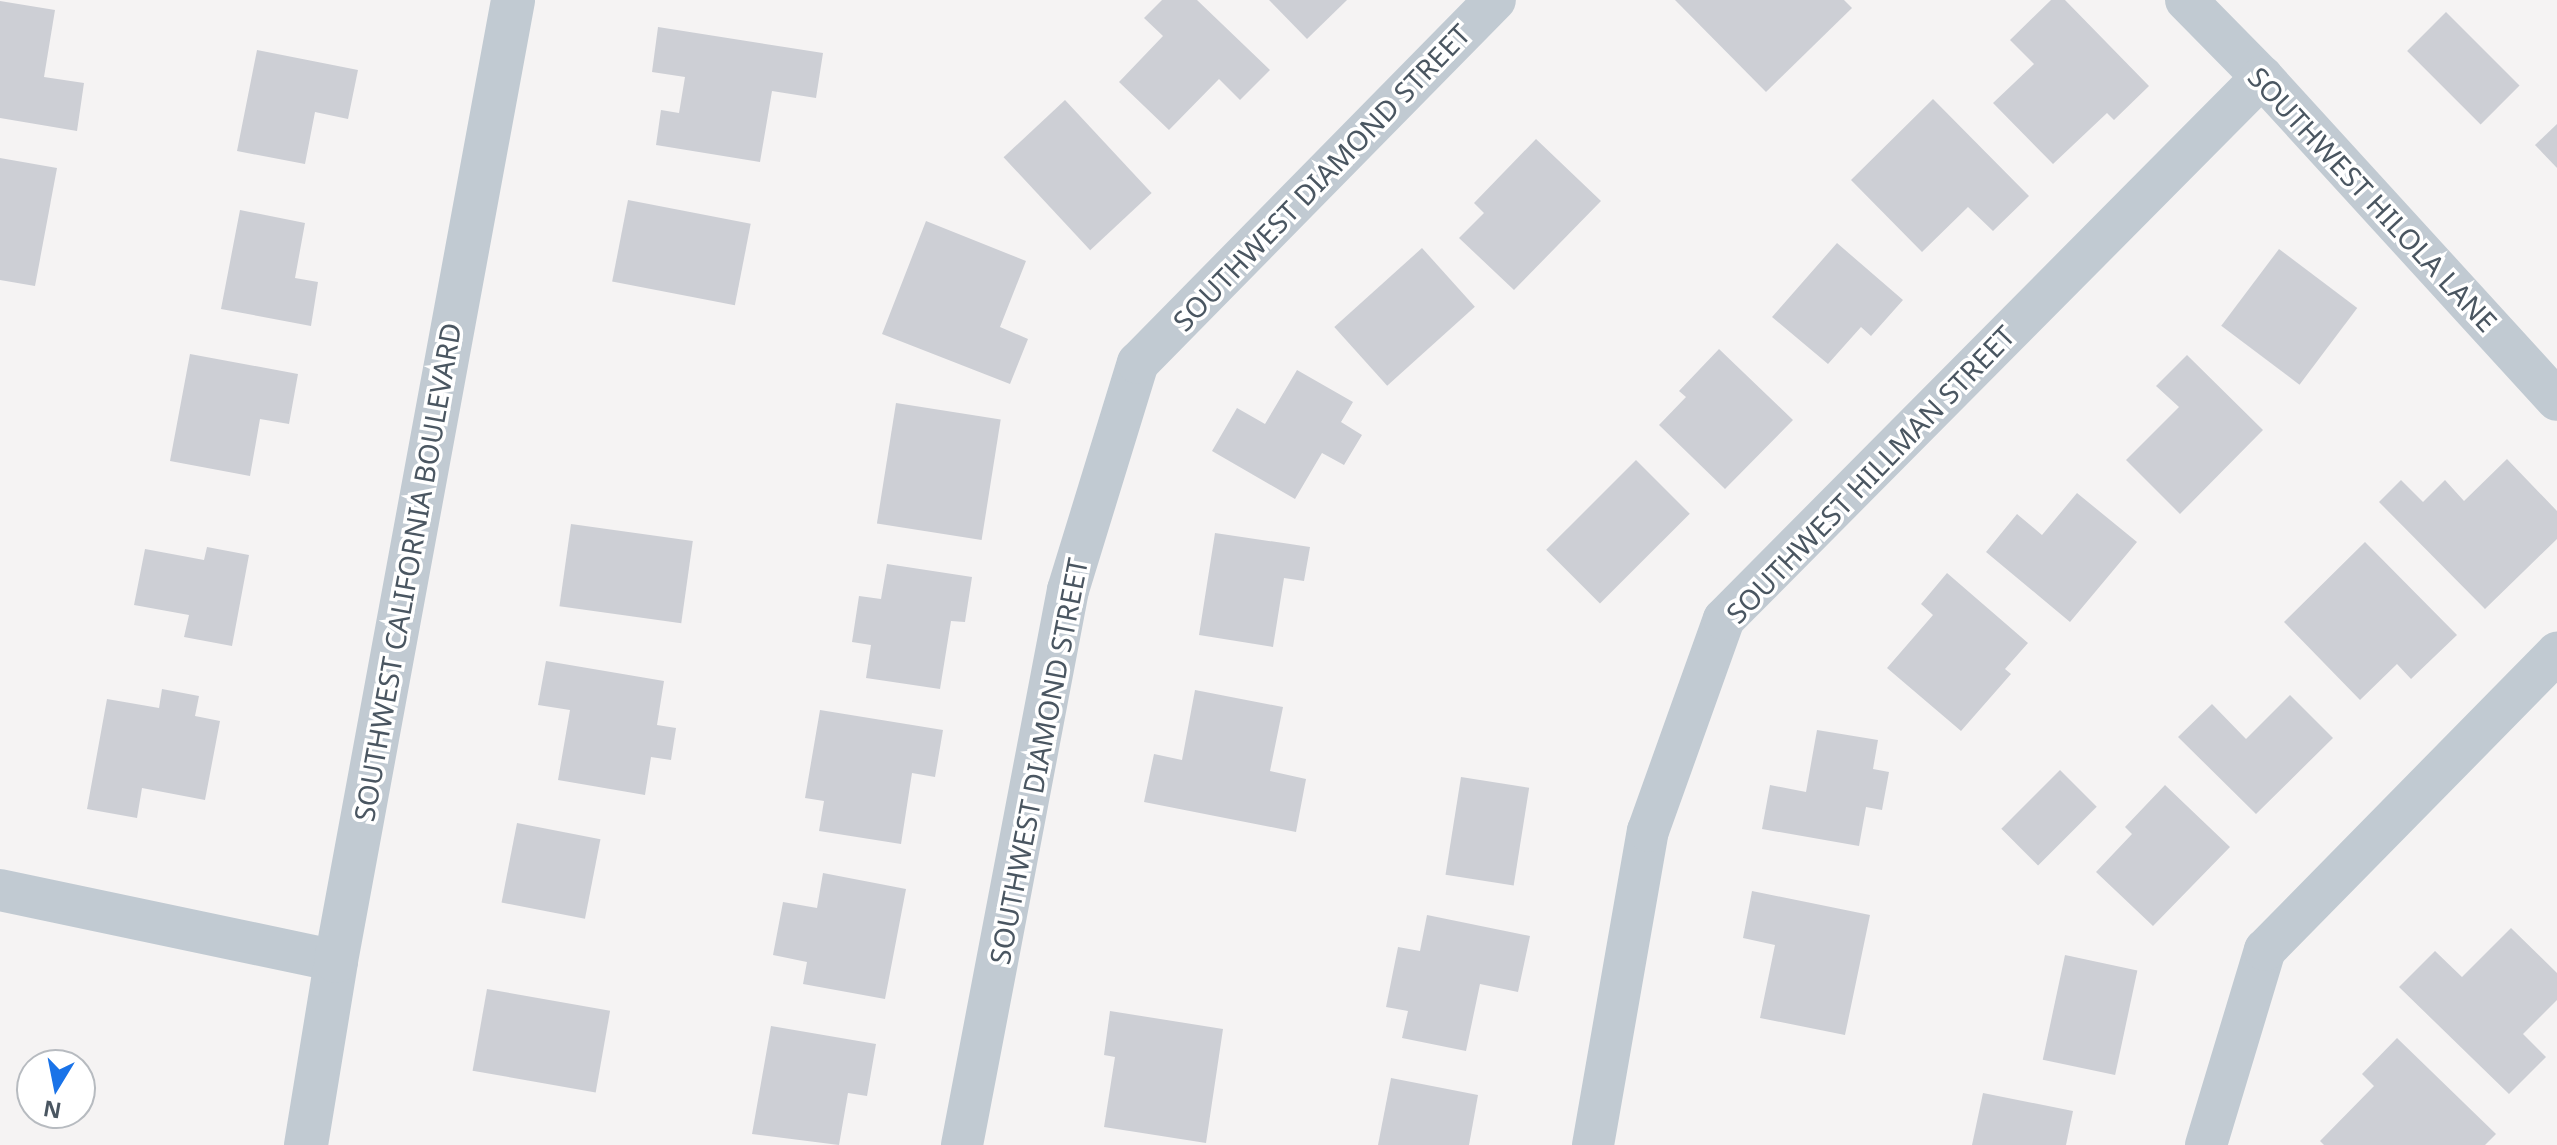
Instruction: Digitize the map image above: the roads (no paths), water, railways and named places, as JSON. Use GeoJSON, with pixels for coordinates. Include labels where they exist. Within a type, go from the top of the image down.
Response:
{"type":"FeatureCollection","features":[{"type":"Feature","properties":{"kind":"street","name":"SOUTHWEST CALIFORNIA BOULEVARD"},"geometry":{"type":"LineString","coordinates":[[306,1145],[336,961],[513,0]]}},
{"type":"Feature","properties":{"kind":"street","name":"SOUTHWEST DIAMOND STREET"},"geometry":{"type":"LineString","coordinates":[[962,1145],[1068,590],[1138,363],[1495,0]]}},
{"type":"Feature","properties":{"kind":"street","name":"SOUTHWEST HILOLA LANE"},"geometry":{"type":"LineString","coordinates":[[2186,0],[2262,77],[2557,400]]}},
{"type":"Feature","properties":{"kind":"street","name":"SOUTHWEST HILLMAN STREET"},"geometry":{"type":"LineString","coordinates":[[1593,1145],[1648,831],[1724,619],[2262,77]]}},
{"type":"Feature","properties":{"kind":"street"},"geometry":{"type":"LineString","coordinates":[[2206,1145],[2265,950],[2557,653]]}},
{"type":"Feature","properties":{"kind":"street"},"geometry":{"type":"LineString","coordinates":[[0,890],[336,961]]}}]}
